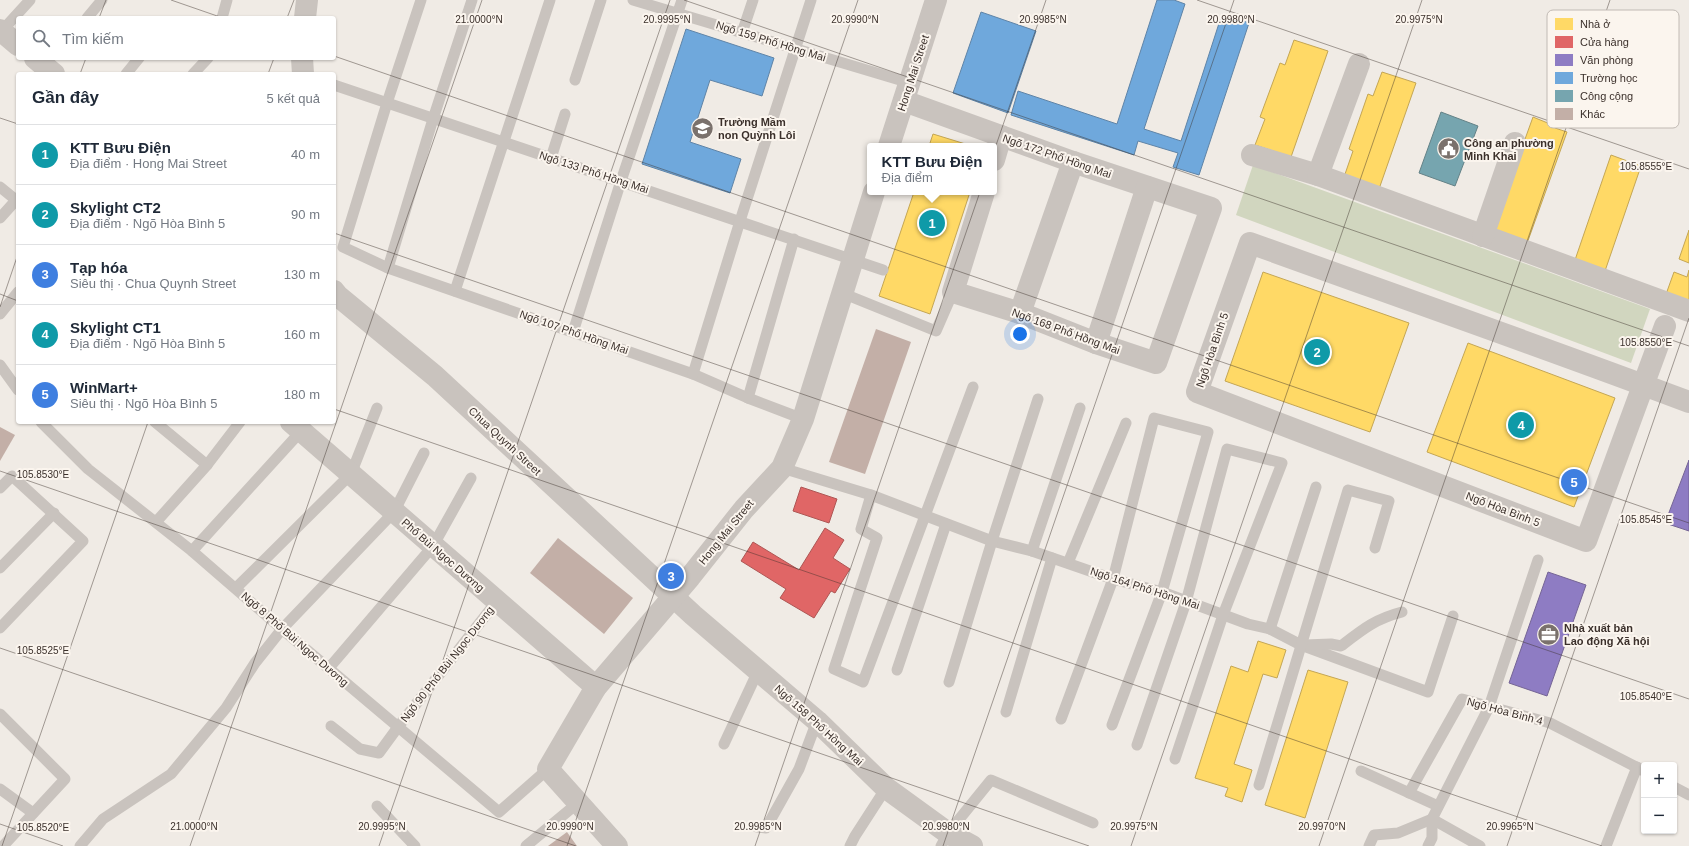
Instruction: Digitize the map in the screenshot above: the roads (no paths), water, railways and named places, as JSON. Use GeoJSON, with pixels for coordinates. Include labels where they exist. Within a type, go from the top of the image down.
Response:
{"type":"FeatureCollection","features":[{"type":"Feature","properties":{"kind":"street"},"geometry":{"type":"LineString","coordinates":[[305,16],[307,0]]}},
{"type":"Feature","properties":{"kind":"street","name":"Hong Mai Street"},"geometry":{"type":"LineString","coordinates":[[890,143],[936,0]]}},
{"type":"Feature","properties":{"kind":"street"},"geometry":{"type":"LineString","coordinates":[[302,60],[303,72]]}},
{"type":"Feature","properties":{"kind":"street"},"geometry":{"type":"LineString","coordinates":[[1318,175],[1359,64]]}},
{"type":"Feature","properties":{"kind":"street","name":"Ngõ 172 Phố Hồng Mai"},"geometry":{"type":"LineString","coordinates":[[907,92],[1001,136],[1073,162],[1211,208],[1156,363]]}},
{"type":"Feature","properties":{"kind":"street"},"geometry":{"type":"LineString","coordinates":[[997,150],[1001,136]]}},
{"type":"Feature","properties":{"kind":"street"},"geometry":{"type":"LineString","coordinates":[[1483,236],[1515,143]]}},
{"type":"Feature","properties":{"kind":"street"},"geometry":{"type":"LineString","coordinates":[[1252,155],[1318,175],[1689,311]]}},
{"type":"Feature","properties":{"kind":"street"},"geometry":{"type":"LineString","coordinates":[[1020,313],[1073,162]]}},
{"type":"Feature","properties":{"kind":"street"},"geometry":{"type":"LineString","coordinates":[[1096,343],[1147,187]]}},
{"type":"Feature","properties":{"kind":"street","name":"Hong Mai Street"},"geometry":{"type":"LineString","coordinates":[[548,769],[596,687],[673,596],[744,508],[782,468],[803,419],[873,195]]}},
{"type":"Feature","properties":{"kind":"street"},"geometry":{"type":"LineString","coordinates":[[953,292],[983,195]]}},
{"type":"Feature","properties":{"kind":"street","name":"Ngõ Hòa Bình 5"},"geometry":{"type":"LineString","coordinates":[[1665,326],[1643,385],[1586,541],[1197,392],[1250,243],[1643,385],[1689,402]]}},
{"type":"Feature","properties":{"kind":"street","name":"Ngõ 168 Phố Hồng Mai"},"geometry":{"type":"LineString","coordinates":[[953,292],[1020,313],[1096,343],[1156,363]]}},
{"type":"Feature","properties":{"kind":"street","name":"Chua Quynh Street"},"geometry":{"type":"LineString","coordinates":[[336,294],[440,382],[673,596]]}},
{"type":"Feature","properties":{"kind":"street","name":"Phố Bùi Ngọc Dương"},"geometry":{"type":"LineString","coordinates":[[300,425],[351,474],[596,687]]}},
{"type":"Feature","properties":{"kind":"street","name":"Ngõ 158 Phố Hồng Mai"},"geometry":{"type":"LineString","coordinates":[[673,596],[817,721],[886,788],[944,840],[972,846]]}},
{"type":"Feature","properties":{"kind":"street"},"geometry":{"type":"LineString","coordinates":[[548,769],[580,802],[617,846]]}},
{"type":"Feature","properties":{"kind":"lane"},"geometry":{"type":"LineString","coordinates":[[19,16],[30,0]]}},
{"type":"Feature","properties":{"kind":"lane"},"geometry":{"type":"LineString","coordinates":[[89,16],[102,0]]}},
{"type":"Feature","properties":{"kind":"lane"},"geometry":{"type":"LineString","coordinates":[[223,16],[227,0]]}},
{"type":"Feature","properties":{"kind":"lane"},"geometry":{"type":"LineString","coordinates":[[387,103],[422,0]]}},
{"type":"Feature","properties":{"kind":"lane"},"geometry":{"type":"LineString","coordinates":[[388,268],[433,119],[472,0]]}},
{"type":"Feature","properties":{"kind":"lane"},"geometry":{"type":"LineString","coordinates":[[455,291],[550,0]]}},
{"type":"Feature","properties":{"kind":"lane"},"geometry":{"type":"LineString","coordinates":[[575,80],[601,0]]}},
{"type":"Feature","properties":{"kind":"lane","name":"Ngõ 159 Phố Hồng Mai"},"geometry":{"type":"LineString","coordinates":[[633,0],[796,49],[907,92]]}},
{"type":"Feature","properties":{"kind":"lane"},"geometry":{"type":"LineString","coordinates":[[573,332],[621,181],[682,0]]}},
{"type":"Feature","properties":{"kind":"lane"},"geometry":{"type":"LineString","coordinates":[[742,33],[753,0]]}},
{"type":"Feature","properties":{"kind":"lane"},"geometry":{"type":"LineString","coordinates":[[693,374],[740,221],[811,0]]}},
{"type":"Feature","properties":{"kind":"lane"},"geometry":{"type":"LineString","coordinates":[[5,35],[16,20]]}},
{"type":"Feature","properties":{"kind":"lane"},"geometry":{"type":"LineString","coordinates":[[128,72],[137,60]]}},
{"type":"Feature","properties":{"kind":"lane"},"geometry":{"type":"LineString","coordinates":[[195,72],[206,60]]}},
{"type":"Feature","properties":{"kind":"lane","name":"Ngõ 133 Phố Hồng Mai"},"geometry":{"type":"LineString","coordinates":[[336,86],[853,258],[883,270]]}},
{"type":"Feature","properties":{"kind":"lane","name":"Ngõ 107 Phố Hồng Mai"},"geometry":{"type":"LineString","coordinates":[[387,103],[343,247],[388,268],[693,374],[748,398],[803,419]]}},
{"type":"Feature","properties":{"kind":"lane"},"geometry":{"type":"LineString","coordinates":[[551,158],[565,114]]}},
{"type":"Feature","properties":{"kind":"lane"},"geometry":{"type":"LineString","coordinates":[[0,187],[16,198]]}},
{"type":"Feature","properties":{"kind":"lane"},"geometry":{"type":"LineString","coordinates":[[0,218],[16,200]]}},
{"type":"Feature","properties":{"kind":"lane"},"geometry":{"type":"LineString","coordinates":[[748,398],[794,239]]}},
{"type":"Feature","properties":{"kind":"lane"},"geometry":{"type":"LineString","coordinates":[[842,293],[936,331],[953,292]]}},
{"type":"Feature","properties":{"kind":"lane"},"geometry":{"type":"LineString","coordinates":[[0,314],[16,294]]}},
{"type":"Feature","properties":{"kind":"lane"},"geometry":{"type":"LineString","coordinates":[[0,365],[16,387]]}},
{"type":"Feature","properties":{"kind":"lane"},"geometry":{"type":"LineString","coordinates":[[871,495],[861,529],[877,538],[834,670],[863,682],[973,388]]}},
{"type":"Feature","properties":{"kind":"lane"},"geometry":{"type":"LineString","coordinates":[[949,682],[992,541],[1038,399]]}},
{"type":"Feature","properties":{"kind":"lane"},"geometry":{"type":"LineString","coordinates":[[236,588],[351,474],[378,408]]}},
{"type":"Feature","properties":{"kind":"lane"},"geometry":{"type":"LineString","coordinates":[[1032,551],[1080,408]]}},
{"type":"Feature","properties":{"kind":"lane"},"geometry":{"type":"LineString","coordinates":[[1062,719],[1113,579],[1154,418],[1208,432],[1162,592],[1112,725]]}},
{"type":"Feature","properties":{"kind":"lane"},"geometry":{"type":"LineString","coordinates":[[1068,563],[1126,423]]}},
{"type":"Feature","properties":{"kind":"lane","name":"Ngõ 8 Phố Bùi Ngọc Dương"},"geometry":{"type":"LineString","coordinates":[[44,424],[88,468],[192,551],[498,812],[548,769]]}},
{"type":"Feature","properties":{"kind":"lane"},"geometry":{"type":"LineString","coordinates":[[157,424],[207,465]]}},
{"type":"Feature","properties":{"kind":"lane"},"geometry":{"type":"LineString","coordinates":[[156,522],[207,465],[238,424]]}},
{"type":"Feature","properties":{"kind":"lane"},"geometry":{"type":"LineString","coordinates":[[192,551],[300,425]]}},
{"type":"Feature","properties":{"kind":"lane"},"geometry":{"type":"LineString","coordinates":[[1137,745],[1186,602],[1227,450],[1282,463],[1223,615],[1175,759]]}},
{"type":"Feature","properties":{"kind":"lane"},"geometry":{"type":"LineString","coordinates":[[80,846],[103,819],[171,774],[226,708],[255,663],[282,629],[394,512],[424,454]]}},
{"type":"Feature","properties":{"kind":"lane","name":"Ngõ 164 Phố Hồng Mai"},"geometry":{"type":"LineString","coordinates":[[782,468],[871,495],[992,541],[1032,551],[1113,579],[1162,592],[1248,624],[1270,629],[1301,645],[1428,692],[1453,616]]}},
{"type":"Feature","properties":{"kind":"lane"},"geometry":{"type":"LineString","coordinates":[[0,488],[12,476],[83,541],[0,628]]}},
{"type":"Feature","properties":{"kind":"lane"},"geometry":{"type":"LineString","coordinates":[[329,668],[433,546],[471,478]]}},
{"type":"Feature","properties":{"kind":"lane"},"geometry":{"type":"LineString","coordinates":[[1270,629],[1316,487]]}},
{"type":"Feature","properties":{"kind":"lane"},"geometry":{"type":"LineString","coordinates":[[1259,785],[1348,490],[1389,501],[1375,548]]}},
{"type":"Feature","properties":{"kind":"lane"},"geometry":{"type":"LineString","coordinates":[[0,568],[54,514]]}},
{"type":"Feature","properties":{"kind":"lane"},"geometry":{"type":"LineString","coordinates":[[897,670],[946,524]]}},
{"type":"Feature","properties":{"kind":"lane"},"geometry":{"type":"LineString","coordinates":[[1006,712],[1052,558]]}},
{"type":"Feature","properties":{"kind":"lane"},"geometry":{"type":"LineString","coordinates":[[1428,846],[1432,838],[1432,819],[1489,707],[1538,560]]}},
{"type":"Feature","properties":{"kind":"lane","name":"Ngõ 90 Phố Bùi Ngọc Dương"},"geometry":{"type":"LineString","coordinates":[[331,726],[360,749],[379,754],[398,727],[497,601]]}},
{"type":"Feature","properties":{"kind":"lane"},"geometry":{"type":"LineString","coordinates":[[1301,645],[1331,644],[1341,646],[1367,626],[1386,616],[1402,612]]}},
{"type":"Feature","properties":{"kind":"lane"},"geometry":{"type":"LineString","coordinates":[[724,744],[758,671]]}},
{"type":"Feature","properties":{"kind":"lane","name":"Ngõ Hòa Bình 4"},"geometry":{"type":"LineString","coordinates":[[1409,793],[1462,699],[1550,723],[1641,769]]}},
{"type":"Feature","properties":{"kind":"lane"},"geometry":{"type":"LineString","coordinates":[[0,714],[65,779],[3,846]]}},
{"type":"Feature","properties":{"kind":"lane"},"geometry":{"type":"LineString","coordinates":[[757,828],[766,828],[799,770],[817,721]]}},
{"type":"Feature","properties":{"kind":"lane"},"geometry":{"type":"LineString","coordinates":[[1606,846],[1641,769]]}},
{"type":"Feature","properties":{"kind":"lane"},"geometry":{"type":"LineString","coordinates":[[1361,771],[1438,806]]}},
{"type":"Feature","properties":{"kind":"lane"},"geometry":{"type":"LineString","coordinates":[[944,840],[991,780],[1093,823]]}},
{"type":"Feature","properties":{"kind":"lane"},"geometry":{"type":"LineString","coordinates":[[850,846],[886,788]]}},
{"type":"Feature","properties":{"kind":"lane"},"geometry":{"type":"LineString","coordinates":[[0,789],[33,813]]}},
{"type":"Feature","properties":{"kind":"lane"},"geometry":{"type":"LineString","coordinates":[[1677,789],[1689,795]]}},
{"type":"Feature","properties":{"kind":"lane"},"geometry":{"type":"LineString","coordinates":[[526,846],[580,802]]}},
{"type":"Feature","properties":{"kind":"lane"},"geometry":{"type":"LineString","coordinates":[[377,806],[415,846]]}},
{"type":"Feature","properties":{"kind":"lane"},"geometry":{"type":"LineString","coordinates":[[1369,846],[1374,835],[1398,833],[1432,819]]}},
{"type":"Feature","properties":{"kind":"lane"},"geometry":{"type":"LineString","coordinates":[[1432,819],[1480,846]]}},
{"type":"Feature","properties":{"kind":"place","name":"Trường Mầm non Quỳnh Lôi"},"geometry":{"type":"Point","coordinates":[702,128]}},
{"type":"Feature","properties":{"kind":"place","name":"Công an phường Minh Khai"},"geometry":{"type":"Point","coordinates":[1448,149]}},
{"type":"Feature","properties":{"kind":"place","name":"KTT Bưu Điện"},"geometry":{"type":"Point","coordinates":[932,223]}},
{"type":"Feature","properties":{"kind":"place","name":"Skylight CT2"},"geometry":{"type":"Point","coordinates":[1317,352]}},
{"type":"Feature","properties":{"kind":"place","name":"Skylight CT1"},"geometry":{"type":"Point","coordinates":[1521,425]}},
{"type":"Feature","properties":{"kind":"place","name":"WinMart+"},"geometry":{"type":"Point","coordinates":[1574,482]}},
{"type":"Feature","properties":{"kind":"place","name":"Tạp hóa"},"geometry":{"type":"Point","coordinates":[671,576]}},
{"type":"Feature","properties":{"kind":"place","name":"Nhà xuất bản Lao động Xã hội"},"geometry":{"type":"Point","coordinates":[1548,634]}}]}
